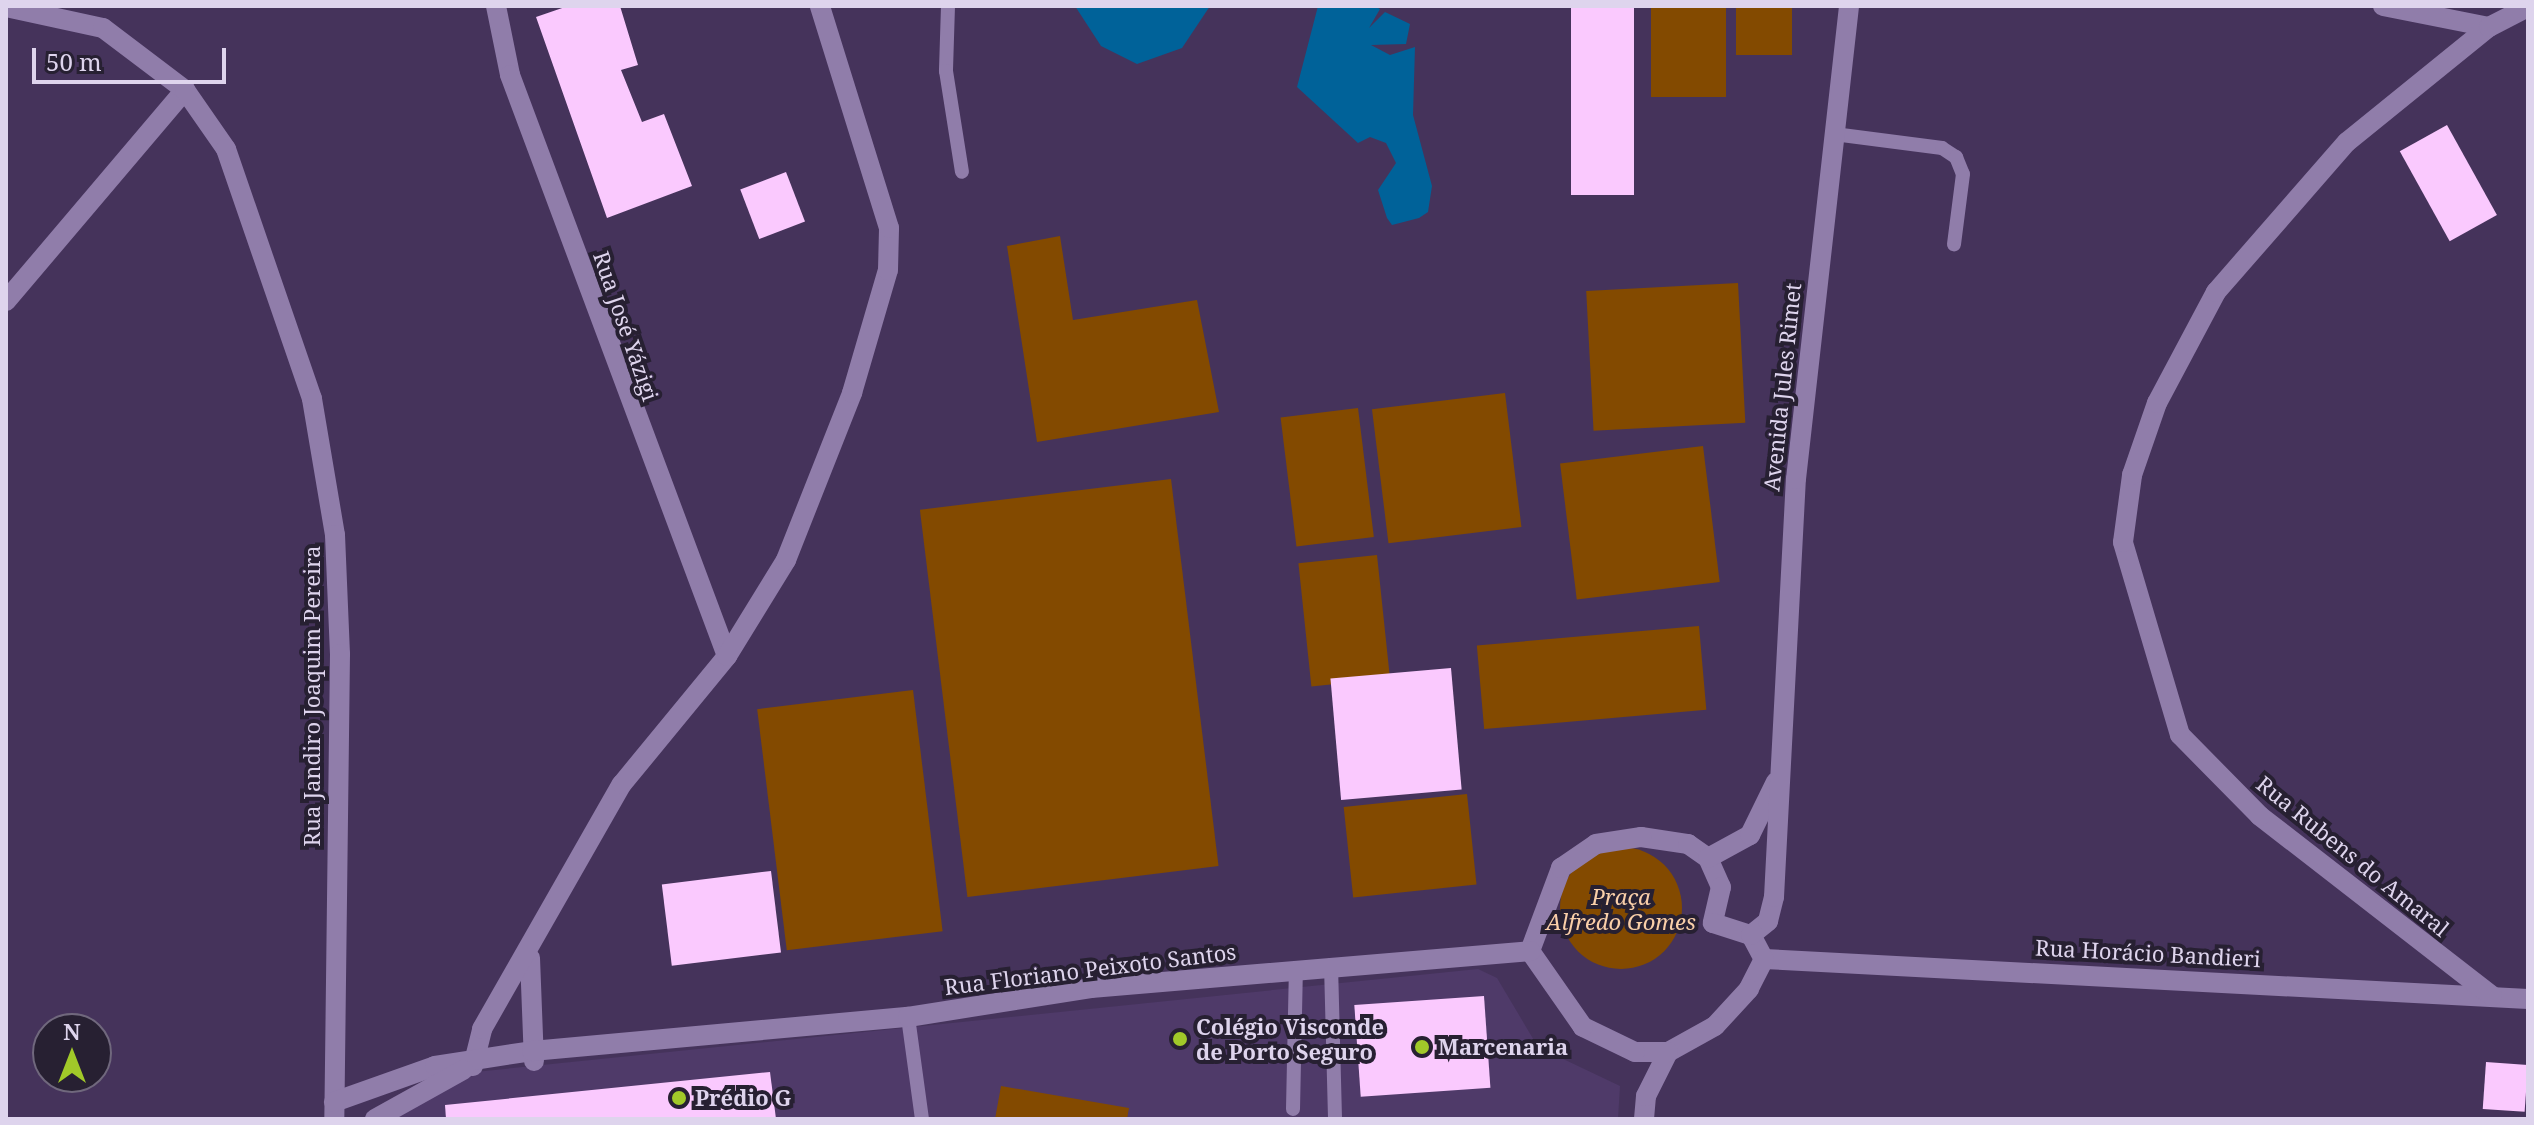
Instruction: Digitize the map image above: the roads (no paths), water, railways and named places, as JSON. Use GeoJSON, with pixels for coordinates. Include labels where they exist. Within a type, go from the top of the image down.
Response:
{"type":"FeatureCollection","features":[{"type":"Feature","properties":{"kind":"street","name":"Rua José Yázigi"},"geometry":{"type":"LineString","coordinates":[[496,6],[510,75],[727,656]]}},
{"type":"Feature","properties":{"kind":"street"},"geometry":{"type":"LineString","coordinates":[[474,1062],[482,1029],[530,954],[622,784],[727,656],[786,560],[823,473],[888,270],[889,228],[876,172],[842,91],[820,6]]}},
{"type":"Feature","properties":{"kind":"street","name":"Avenida Jules Rimet"},"geometry":{"type":"LineString","coordinates":[[1751,935],[1768,921],[1774,897],[1796,479],[1849,6]]}},
{"type":"Feature","properties":{"kind":"street"},"geometry":{"type":"LineString","coordinates":[[2383,6],[2489,27]]}},
{"type":"Feature","properties":{"kind":"street","name":"Rua Jandiro Joaquim Pereira"},"geometry":{"type":"LineString","coordinates":[[6,7],[103,28],[185,90],[226,149],[287,317],[326,463],[340,654],[334,1111]]}},
{"type":"Feature","properties":{"kind":"street","name":"Rua Rubens do Amaral"},"geometry":{"type":"LineString","coordinates":[[2492,996],[2260,816],[2180,735],[2123,542],[2132,475],[2157,403],[2216,292],[2347,142],[2489,27],[2528,7]]}},
{"type":"Feature","properties":{"kind":"street"},"geometry":{"type":"LineString","coordinates":[[6,301],[185,90]]}},
{"type":"Feature","properties":{"kind":"street","name":"Avenida Jules Rimet"},"geometry":{"type":"LineString","coordinates":[[1708,858],[1750,835],[1780,775]]}},
{"type":"Feature","properties":{"kind":"street"},"geometry":{"type":"LineString","coordinates":[[1641,837],[1688,844],[1708,858],[1721,887],[1713,923],[1751,935],[1764,959],[1715,1026],[1668,1052],[1635,1052],[1583,1027],[1530,951],[1552,884],[1574,855],[1641,837]]}},
{"type":"Feature","properties":{"kind":"street","name":"Rua Floriano Peixoto Santos"},"geometry":{"type":"LineString","coordinates":[[334,1111],[474,1062],[908,1017],[1091,988],[1331,965],[1530,951]]}},
{"type":"Feature","properties":{"kind":"street"},"geometry":{"type":"LineString","coordinates":[[530,954],[533,1056]]}},
{"type":"Feature","properties":{"kind":"street","name":"Rua Horácio Bandieri"},"geometry":{"type":"LineString","coordinates":[[1764,959],[2528,999]]}},
{"type":"Feature","properties":{"kind":"street"},"geometry":{"type":"LineString","coordinates":[[1644,1119],[1646,1096],[1668,1052]]}},
{"type":"Feature","properties":{"kind":"street","name":"Rua Floriano Peixoto Santos"},"geometry":{"type":"LineString","coordinates":[[375,1119],[420,1088],[474,1062]]}},
{"type":"Feature","properties":{"kind":"lane"},"geometry":{"type":"LineString","coordinates":[[948,6],[946,71],[962,172]]}},
{"type":"Feature","properties":{"kind":"lane"},"geometry":{"type":"LineString","coordinates":[[1834,134],[1942,148],[1956,157],[1963,174],[1954,244]]}},
{"type":"Feature","properties":{"kind":"lane"},"geometry":{"type":"LineString","coordinates":[[1331,965],[1335,1118]]}},
{"type":"Feature","properties":{"kind":"lane"},"geometry":{"type":"LineString","coordinates":[[1293,1109],[1296,968]]}},
{"type":"Feature","properties":{"kind":"lane"},"geometry":{"type":"LineString","coordinates":[[908,1017],[922,1119]]}},
{"type":"Feature","properties":{"kind":"water"},"geometry":{"type":"Polygon","coordinates":[[[1075,6],[1210,6],[1182,48],[1137,64],[1101,46],[1075,6]]]}},
{"type":"Feature","properties":{"kind":"water"},"geometry":{"type":"Polygon","coordinates":[[[1318,6],[1374,6],[1380,9],[1369,28],[1385,12],[1410,24],[1406,44],[1371,45],[1390,55],[1415,47],[1413,115],[1432,186],[1428,212],[1419,218],[1392,225],[1387,218],[1378,190],[1396,163],[1386,143],[1370,137],[1358,143],[1297,87],[1318,6]]]}},
{"type":"Feature","properties":{"kind":"place","name":"Colégio Visconde de Porto Seguro"},"geometry":{"type":"Point","coordinates":[1180,1039]}},
{"type":"Feature","properties":{"kind":"place","name":"Marcenaria"},"geometry":{"type":"Point","coordinates":[1422,1047]}},
{"type":"Feature","properties":{"kind":"place","name":"Prédio G"},"geometry":{"type":"Point","coordinates":[679,1098]}},
{"type":"Feature","properties":{"kind":"park label","name":"Praça Alfredo Gomes"},"geometry":{"type":"Point","coordinates":[1621,908]}}]}
